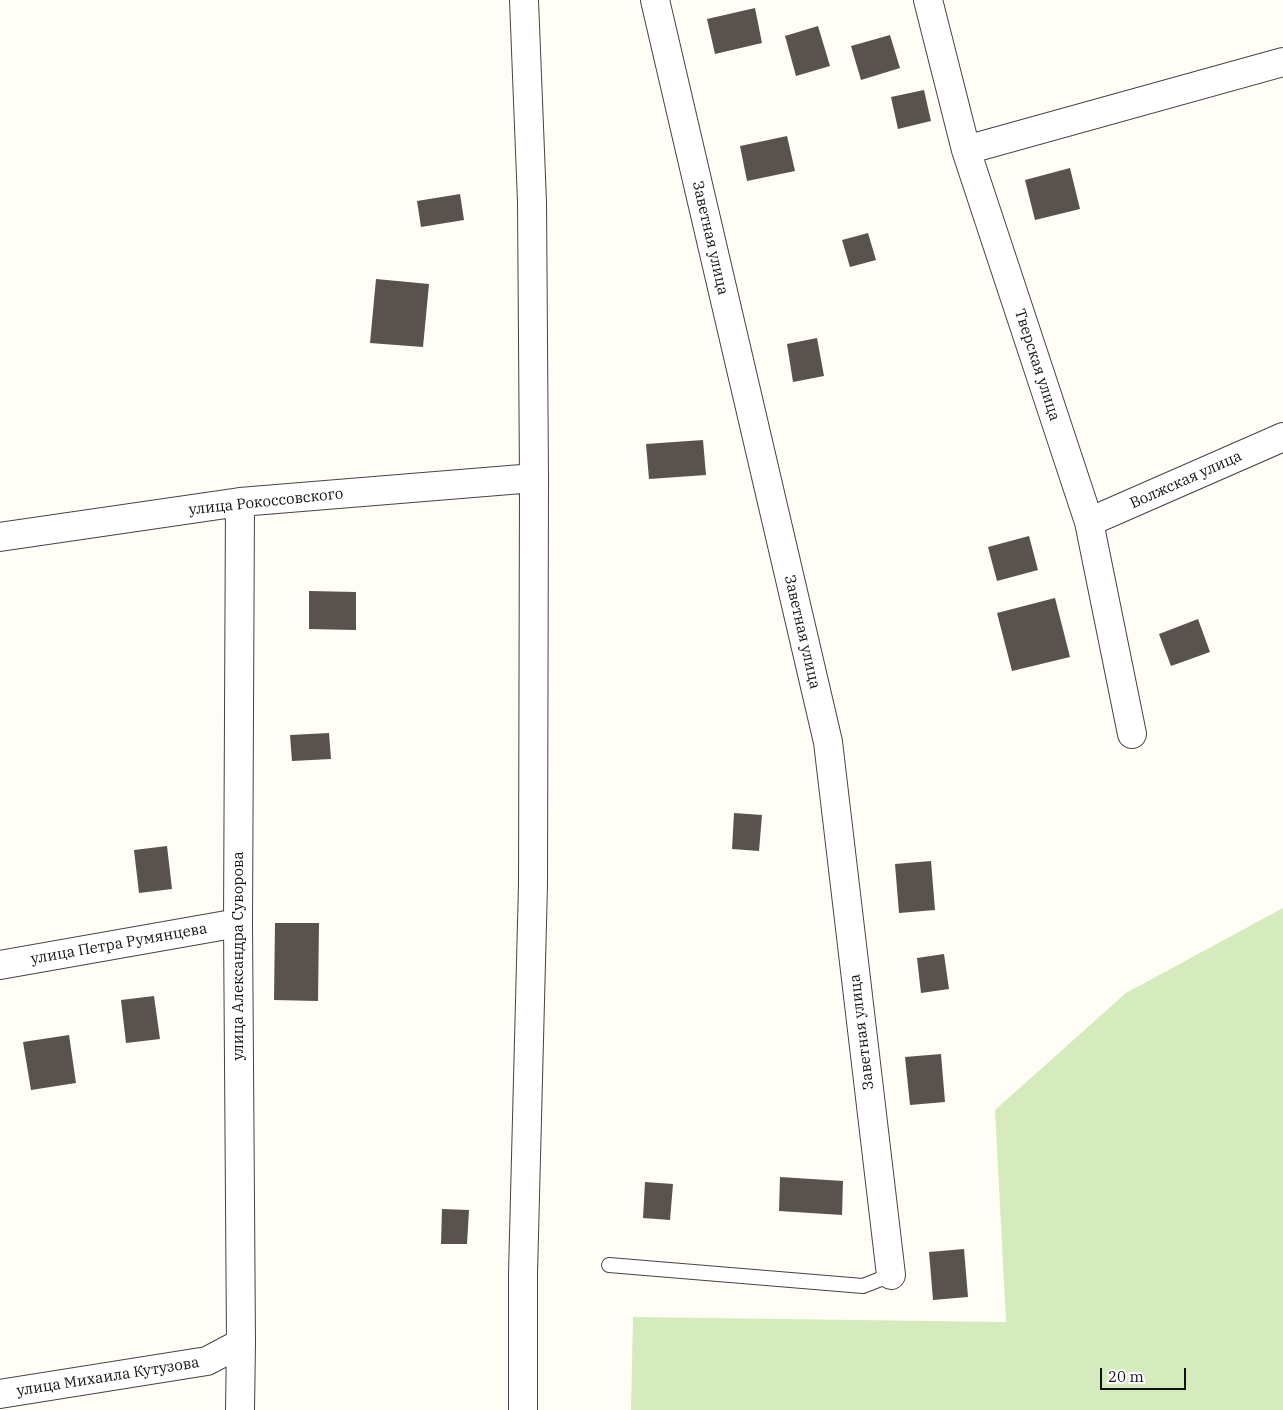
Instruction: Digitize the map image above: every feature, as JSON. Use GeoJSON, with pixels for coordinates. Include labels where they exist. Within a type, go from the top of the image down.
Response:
{"type":"FeatureCollection","features":[{"type":"Feature","properties":{"kind":"street"},"geometry":{"type":"LineString","coordinates":[[523,1410],[523,1274],[533,884],[534,478],[532,202],[524,0]]}},
{"type":"Feature","properties":{"kind":"street","name":"Заветная улица"},"geometry":{"type":"LineString","coordinates":[[655,0],[828,742],[891,1275]]}},
{"type":"Feature","properties":{"kind":"street","name":"Тверская улица"},"geometry":{"type":"LineString","coordinates":[[928,0],[966,150],[1089,522],[1132,734]]}},
{"type":"Feature","properties":{"kind":"street"},"geometry":{"type":"LineString","coordinates":[[966,150],[1283,62]]}},
{"type":"Feature","properties":{"kind":"street","name":"Волжская улица"},"geometry":{"type":"LineString","coordinates":[[1089,522],[1283,437]]}},
{"type":"Feature","properties":{"kind":"street","name":"улица Рокоссовского"},"geometry":{"type":"LineString","coordinates":[[0,537],[240,502],[534,478]]}},
{"type":"Feature","properties":{"kind":"street","name":"улица Александра Суворова"},"geometry":{"type":"LineString","coordinates":[[240,502],[238,923],[240,1410]]}},
{"type":"Feature","properties":{"kind":"street","name":"улица Петра Румянцева"},"geometry":{"type":"LineString","coordinates":[[0,965],[238,923]]}},
{"type":"Feature","properties":{"kind":"street","name":"улица Михаила Кутузова"},"geometry":{"type":"LineString","coordinates":[[0,1394],[207,1361],[241,1343]]}},
{"type":"Feature","properties":{"kind":"lane"},"geometry":{"type":"LineString","coordinates":[[610,1265],[863,1286],[891,1275]]}},
{"type":"Feature","properties":{"kind":"green space"},"geometry":{"type":"Polygon","coordinates":[[[1283,908],[1283,1410],[631,1410],[633,1317],[1006,1322],[995,1110],[1126,993],[1283,908]]]}},
{"type":"Feature","properties":{"kind":"building"},"geometry":{"type":"Polygon","coordinates":[[[755,8],[762,43],[715,54],[707,19],[755,8]]]}},
{"type":"Feature","properties":{"kind":"building"},"geometry":{"type":"Polygon","coordinates":[[[818,26],[830,66],[796,76],[785,36],[818,26]]]}},
{"type":"Feature","properties":{"kind":"building"},"geometry":{"type":"Polygon","coordinates":[[[890,35],[900,68],[861,80],[851,46],[890,35]]]}},
{"type":"Feature","properties":{"kind":"building"},"geometry":{"type":"Polygon","coordinates":[[[924,90],[931,121],[898,129],[891,97],[924,90]]]}},
{"type":"Feature","properties":{"kind":"building"},"geometry":{"type":"Polygon","coordinates":[[[787,136],[795,171],[747,181],[740,146],[787,136]]]}},
{"type":"Feature","properties":{"kind":"building"},"geometry":{"type":"Polygon","coordinates":[[[1070,168],[1080,209],[1035,220],[1025,180],[1070,168]]]}},
{"type":"Feature","properties":{"kind":"building"},"geometry":{"type":"Polygon","coordinates":[[[460,194],[464,220],[421,227],[417,201],[460,194]]]}},
{"type":"Feature","properties":{"kind":"building"},"geometry":{"type":"Polygon","coordinates":[[[868,233],[876,260],[850,267],[842,240],[868,233]]]}},
{"type":"Feature","properties":{"kind":"building"},"geometry":{"type":"Polygon","coordinates":[[[376,279],[429,284],[423,347],[370,343],[376,279]]]}},
{"type":"Feature","properties":{"kind":"building"},"geometry":{"type":"Polygon","coordinates":[[[817,338],[824,376],[793,382],[787,344],[817,338]]]}},
{"type":"Feature","properties":{"kind":"building"},"geometry":{"type":"Polygon","coordinates":[[[703,440],[706,475],[649,479],[646,444],[703,440]]]}},
{"type":"Feature","properties":{"kind":"building"},"geometry":{"type":"Polygon","coordinates":[[[1029,536],[1038,570],[997,581],[988,547],[1029,536]]]}},
{"type":"Feature","properties":{"kind":"building"},"geometry":{"type":"Polygon","coordinates":[[[309,591],[356,592],[356,630],[309,629],[309,591]]]}},
{"type":"Feature","properties":{"kind":"building"},"geometry":{"type":"Polygon","coordinates":[[[1055,598],[1070,657],[1012,671],[997,613],[1055,598]]]}},
{"type":"Feature","properties":{"kind":"building"},"geometry":{"type":"Polygon","coordinates":[[[1198,619],[1210,652],[1171,666],[1159,634],[1198,619]]]}},
{"type":"Feature","properties":{"kind":"building"},"geometry":{"type":"Polygon","coordinates":[[[329,733],[331,759],[292,761],[290,735],[329,733]]]}},
{"type":"Feature","properties":{"kind":"building"},"geometry":{"type":"Polygon","coordinates":[[[734,813],[762,815],[759,851],[732,849],[734,813]]]}},
{"type":"Feature","properties":{"kind":"building"},"geometry":{"type":"Polygon","coordinates":[[[167,846],[172,889],[139,893],[134,850],[167,846]]]}},
{"type":"Feature","properties":{"kind":"building"},"geometry":{"type":"Polygon","coordinates":[[[931,861],[935,910],[899,913],[895,864],[931,861]]]}},
{"type":"Feature","properties":{"kind":"building"},"geometry":{"type":"Polygon","coordinates":[[[275,923],[319,923],[318,1001],[274,1000],[275,923]]]}},
{"type":"Feature","properties":{"kind":"building"},"geometry":{"type":"Polygon","coordinates":[[[944,954],[949,989],[921,993],[917,958],[944,954]]]}},
{"type":"Feature","properties":{"kind":"building"},"geometry":{"type":"Polygon","coordinates":[[[154,996],[160,1039],[126,1043],[121,1000],[154,996]]]}},
{"type":"Feature","properties":{"kind":"building"},"geometry":{"type":"Polygon","coordinates":[[[69,1035],[76,1083],[31,1090],[23,1042],[69,1035]]]}},
{"type":"Feature","properties":{"kind":"building"},"geometry":{"type":"Polygon","coordinates":[[[941,1054],[945,1102],[910,1105],[905,1057],[941,1054]]]}},
{"type":"Feature","properties":{"kind":"building"},"geometry":{"type":"Polygon","coordinates":[[[780,1177],[843,1181],[842,1215],[779,1211],[780,1177]]]}},
{"type":"Feature","properties":{"kind":"building"},"geometry":{"type":"Polygon","coordinates":[[[645,1182],[673,1184],[670,1220],[643,1218],[645,1182]]]}},
{"type":"Feature","properties":{"kind":"building"},"geometry":{"type":"Polygon","coordinates":[[[442,1209],[469,1210],[467,1244],[441,1244],[442,1209]]]}},
{"type":"Feature","properties":{"kind":"building"},"geometry":{"type":"Polygon","coordinates":[[[964,1249],[968,1297],[933,1300],[929,1252],[964,1249]]]}}]}
